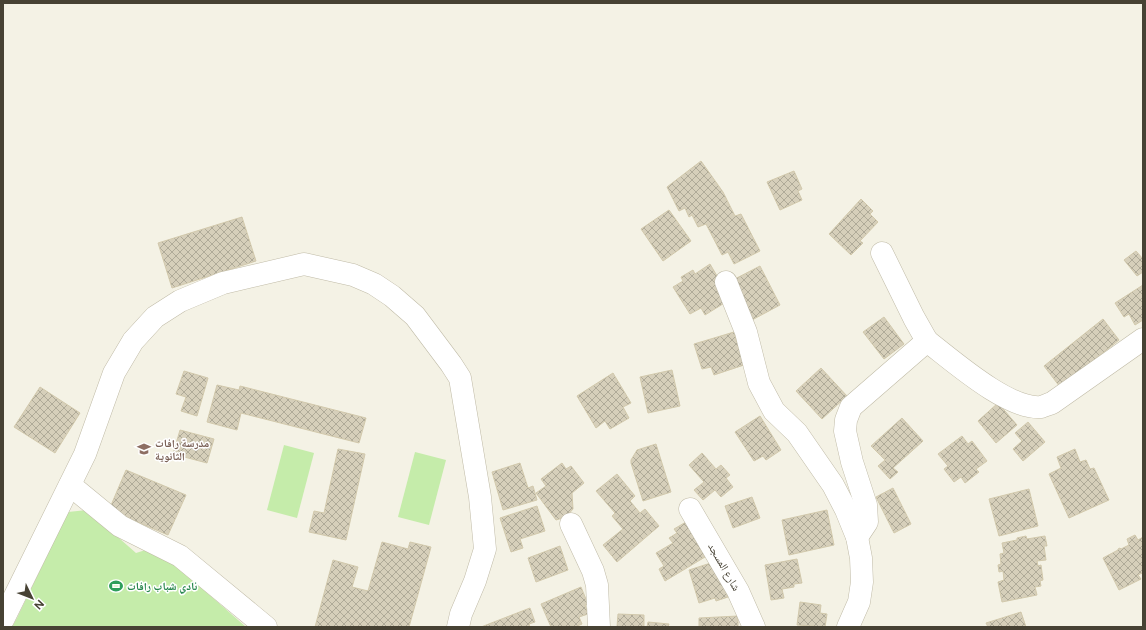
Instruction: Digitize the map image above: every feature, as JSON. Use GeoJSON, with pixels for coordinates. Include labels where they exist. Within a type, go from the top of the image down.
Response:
{"type":"FeatureCollection","features":[{"type":"Feature","properties":{"kind":"street"},"geometry":{"type":"LineString","coordinates":[[882,253],[927,341],[970,374],[1008,398],[1029,406],[1042,407],[1052,402],[1143,339]]}},
{"type":"Feature","properties":{"kind":"street"},"geometry":{"type":"LineString","coordinates":[[3,620],[85,454],[114,373],[133,341],[155,317],[180,301],[223,283],[304,264],[353,275],[374,284],[392,296],[415,316],[460,378],[480,497],[485,549],[476,581],[461,614],[458,627]]}},
{"type":"Feature","properties":{"kind":"street"},"geometry":{"type":"LineString","coordinates":[[726,282],[746,332],[759,383],[774,411],[798,433],[833,485],[846,510],[857,537],[861,558],[862,582],[859,602],[848,627]]}},
{"type":"Feature","properties":{"kind":"street"},"geometry":{"type":"LineString","coordinates":[[857,537],[867,522],[866,505],[852,462],[845,431],[846,420],[851,407],[927,341]]}},
{"type":"Feature","properties":{"kind":"street"},"geometry":{"type":"LineString","coordinates":[[70,485],[120,526],[180,556],[266,627]]}},
{"type":"Feature","properties":{"kind":"street","name":"شارع المسجد"},"geometry":{"type":"LineString","coordinates":[[690,509],[738,591],[754,627]]}},
{"type":"Feature","properties":{"kind":"street"},"geometry":{"type":"LineString","coordinates":[[571,524],[593,571],[597,585],[599,627]]}},
{"type":"Feature","properties":{"kind":"green space"},"geometry":{"type":"Polygon","coordinates":[[[284,445],[314,453],[297,518],[267,510],[284,445]]]}},
{"type":"Feature","properties":{"kind":"green space"},"geometry":{"type":"Polygon","coordinates":[[[415,452],[446,460],[429,525],[398,517],[415,452]]]}},
{"type":"Feature","properties":{"kind":"green space","name":"نادي شباب رافات"},"geometry":{"type":"Polygon","coordinates":[[[87,510],[136,553],[155,547],[246,627],[12,627],[68,512],[87,510]]]}},
{"type":"Feature","properties":{"kind":"building"},"geometry":{"type":"Polygon","coordinates":[[[701,161],[723,192],[735,216],[741,214],[760,251],[734,264],[728,252],[722,255],[706,224],[698,227],[692,215],[689,217],[685,208],[679,211],[667,187],[701,161]]]}},
{"type":"Feature","properties":{"kind":"building"},"geometry":{"type":"Polygon","coordinates":[[[794,171],[802,189],[798,191],[802,200],[780,210],[767,182],[794,171]]]}},
{"type":"Feature","properties":{"kind":"building"},"geometry":{"type":"Polygon","coordinates":[[[861,199],[873,211],[870,214],[878,222],[860,241],[863,243],[851,255],[829,234],[861,199]]]}},
{"type":"Feature","properties":{"kind":"building"},"geometry":{"type":"Polygon","coordinates":[[[669,210],[691,241],[663,261],[641,229],[669,210]]]}},
{"type":"Feature","properties":{"kind":"building"},"geometry":{"type":"Polygon","coordinates":[[[242,217],[256,261],[172,288],[158,243],[242,217]]]}},
{"type":"Feature","properties":{"kind":"building"},"geometry":{"type":"Polygon","coordinates":[[[1136,251],[1143,259],[1143,272],[1137,276],[1124,260],[1136,251]]]}},
{"type":"Feature","properties":{"kind":"building"},"geometry":{"type":"Polygon","coordinates":[[[710,264],[720,281],[715,284],[726,302],[705,315],[701,308],[690,314],[673,287],[683,281],[681,277],[693,270],[695,274],[710,264]]]}},
{"type":"Feature","properties":{"kind":"building"},"geometry":{"type":"Polygon","coordinates":[[[760,266],[780,305],[752,320],[731,281],[760,266]]]}},
{"type":"Feature","properties":{"kind":"building"},"geometry":{"type":"Polygon","coordinates":[[[1143,285],[1143,320],[1135,325],[1129,314],[1124,317],[1115,303],[1143,285]]]}},
{"type":"Feature","properties":{"kind":"building"},"geometry":{"type":"Polygon","coordinates":[[[884,317],[904,344],[884,359],[863,332],[884,317]]]}},
{"type":"Feature","properties":{"kind":"building"},"geometry":{"type":"Polygon","coordinates":[[[1103,319],[1119,340],[1060,387],[1044,366],[1103,319]]]}},
{"type":"Feature","properties":{"kind":"building"},"geometry":{"type":"Polygon","coordinates":[[[734,332],[744,365],[714,375],[711,367],[702,369],[694,344],[734,332]]]}},
{"type":"Feature","properties":{"kind":"building"},"geometry":{"type":"Polygon","coordinates":[[[821,368],[847,396],[822,419],[796,391],[821,368]]]}},
{"type":"Feature","properties":{"kind":"building"},"geometry":{"type":"Polygon","coordinates":[[[672,370],[680,406],[648,413],[640,377],[672,370]]]}},
{"type":"Feature","properties":{"kind":"building"},"geometry":{"type":"Polygon","coordinates":[[[184,371],[208,378],[197,416],[181,411],[186,397],[176,394],[184,371]]]}},
{"type":"Feature","properties":{"kind":"building"},"geometry":{"type":"Polygon","coordinates":[[[613,373],[631,403],[623,407],[629,418],[610,429],[605,421],[596,428],[577,396],[613,373]]]}},
{"type":"Feature","properties":{"kind":"building"},"geometry":{"type":"Polygon","coordinates":[[[217,385],[239,390],[240,386],[366,418],[359,443],[241,413],[237,430],[207,422],[217,385]]]}},
{"type":"Feature","properties":{"kind":"building"},"geometry":{"type":"Polygon","coordinates":[[[40,387],[80,413],[55,453],[14,427],[40,387]]]}},
{"type":"Feature","properties":{"kind":"building"},"geometry":{"type":"Polygon","coordinates":[[[998,403],[1017,425],[996,443],[978,421],[998,403]]]}},
{"type":"Feature","properties":{"kind":"building"},"geometry":{"type":"Polygon","coordinates":[[[760,416],[781,450],[766,460],[763,456],[754,461],[735,432],[760,416]]]}},
{"type":"Feature","properties":{"kind":"building"},"geometry":{"type":"Polygon","coordinates":[[[902,418],[923,441],[893,468],[898,472],[890,479],[878,466],[885,460],[871,446],[902,418]]]}},
{"type":"Feature","properties":{"kind":"building"},"geometry":{"type":"Polygon","coordinates":[[[1028,422],[1045,442],[1023,461],[1013,449],[1022,441],[1015,433],[1028,422]]]}},
{"type":"Feature","properties":{"kind":"building"},"geometry":{"type":"Polygon","coordinates":[[[180,430],[214,439],[207,463],[173,454],[180,430]]]}},
{"type":"Feature","properties":{"kind":"building"},"geometry":{"type":"Polygon","coordinates":[[[962,436],[968,444],[972,441],[987,461],[976,469],[979,472],[965,483],[961,477],[954,482],[944,469],[948,466],[938,454],[962,436]]]}},
{"type":"Feature","properties":{"kind":"building"},"geometry":{"type":"Polygon","coordinates":[[[656,444],[671,492],[643,501],[631,460],[637,450],[656,444]]]}},
{"type":"Feature","properties":{"kind":"building"},"geometry":{"type":"Polygon","coordinates":[[[338,449],[365,454],[346,540],[309,532],[314,511],[324,513],[338,449]]]}},
{"type":"Feature","properties":{"kind":"building"},"geometry":{"type":"Polygon","coordinates":[[[1075,449],[1080,462],[1086,460],[1090,469],[1094,468],[1109,500],[1069,518],[1049,474],[1061,468],[1057,457],[1075,449]]]}},
{"type":"Feature","properties":{"kind":"building"},"geometry":{"type":"Polygon","coordinates":[[[702,453],[716,469],[721,465],[730,475],[726,478],[733,487],[721,497],[715,490],[703,500],[694,490],[704,482],[689,465],[702,453]]]}},
{"type":"Feature","properties":{"kind":"building"},"geometry":{"type":"Polygon","coordinates":[[[520,463],[528,488],[533,486],[537,500],[503,510],[492,472],[520,463]]]}},
{"type":"Feature","properties":{"kind":"building"},"geometry":{"type":"Polygon","coordinates":[[[562,463],[566,469],[571,466],[584,483],[572,493],[573,509],[566,517],[556,520],[536,493],[546,486],[541,479],[562,463]]]}},
{"type":"Feature","properties":{"kind":"building"},"geometry":{"type":"Polygon","coordinates":[[[126,470],[186,495],[168,535],[109,510],[126,470]]]}},
{"type":"Feature","properties":{"kind":"building"},"geometry":{"type":"Polygon","coordinates":[[[617,474],[635,496],[630,501],[640,513],[645,509],[659,526],[617,562],[603,545],[623,529],[612,516],[615,513],[596,491],[617,474]]]}},
{"type":"Feature","properties":{"kind":"building"},"geometry":{"type":"Polygon","coordinates":[[[893,488],[911,524],[894,533],[876,497],[893,488]]]}},
{"type":"Feature","properties":{"kind":"building"},"geometry":{"type":"Polygon","coordinates":[[[1029,489],[1038,526],[999,536],[989,499],[1029,489]]]}},
{"type":"Feature","properties":{"kind":"building"},"geometry":{"type":"Polygon","coordinates":[[[752,497],[760,518],[733,528],[725,506],[752,497]]]}},
{"type":"Feature","properties":{"kind":"building"},"geometry":{"type":"Polygon","coordinates":[[[537,506],[545,531],[520,539],[523,548],[511,552],[500,518],[537,506]]]}},
{"type":"Feature","properties":{"kind":"building"},"geometry":{"type":"Polygon","coordinates":[[[827,510],[834,545],[789,555],[782,520],[827,510]]]}},
{"type":"Feature","properties":{"kind":"building"},"geometry":{"type":"Polygon","coordinates":[[[686,522],[710,554],[665,581],[659,569],[664,566],[656,553],[673,543],[669,538],[677,533],[674,529],[686,522]]]}},
{"type":"Feature","properties":{"kind":"building"},"geometry":{"type":"Polygon","coordinates":[[[1135,535],[1138,540],[1143,537],[1143,575],[1142,573],[1138,575],[1141,579],[1119,590],[1103,558],[1120,548],[1121,549],[1129,545],[1127,539],[1135,535]]]}},
{"type":"Feature","properties":{"kind":"building"},"geometry":{"type":"Polygon","coordinates":[[[1026,536],[1027,539],[1045,536],[1047,546],[1044,546],[1046,560],[1037,561],[1038,566],[1041,565],[1043,580],[1040,581],[1041,586],[1035,587],[1037,595],[1002,602],[998,582],[1004,580],[1003,571],[999,572],[998,565],[1001,564],[1000,554],[1004,553],[1002,543],[1017,540],[1017,538],[1026,536]]]}},
{"type":"Feature","properties":{"kind":"building"},"geometry":{"type":"Polygon","coordinates":[[[382,542],[408,549],[410,542],[431,547],[409,627],[315,627],[333,560],[358,567],[352,587],[368,591],[382,542]]]}},
{"type":"Feature","properties":{"kind":"building"},"geometry":{"type":"Polygon","coordinates":[[[560,546],[568,570],[536,582],[528,558],[560,546]]]}},
{"type":"Feature","properties":{"kind":"building"},"geometry":{"type":"Polygon","coordinates":[[[797,559],[802,583],[794,584],[794,587],[782,589],[784,598],[771,600],[765,565],[797,559]]]}},
{"type":"Feature","properties":{"kind":"building"},"geometry":{"type":"Polygon","coordinates":[[[717,561],[728,597],[716,601],[715,598],[699,603],[689,570],[717,561]]]}},
{"type":"Feature","properties":{"kind":"building"},"geometry":{"type":"Polygon","coordinates":[[[581,587],[588,604],[585,605],[588,614],[579,617],[582,624],[575,627],[551,627],[541,604],[581,587]]]}},
{"type":"Feature","properties":{"kind":"building"},"geometry":{"type":"Polygon","coordinates":[[[800,602],[821,605],[820,613],[827,614],[825,627],[797,625],[800,602]]]}},
{"type":"Feature","properties":{"kind":"building"},"geometry":{"type":"Polygon","coordinates":[[[530,608],[535,622],[529,624],[530,627],[481,627],[530,608]]]}},
{"type":"Feature","properties":{"kind":"building"},"geometry":{"type":"Polygon","coordinates":[[[1021,612],[1026,627],[988,627],[986,623],[1021,612]]]}},
{"type":"Feature","properties":{"kind":"building"},"geometry":{"type":"Polygon","coordinates":[[[618,614],[644,615],[644,627],[617,627],[618,614]]]}},
{"type":"Feature","properties":{"kind":"building"},"geometry":{"type":"Polygon","coordinates":[[[738,616],[738,627],[699,627],[699,618],[738,616]]]}},
{"type":"Feature","properties":{"kind":"building"},"geometry":{"type":"Polygon","coordinates":[[[648,622],[669,624],[668,627],[647,627],[648,622]]]}},
{"type":"Feature","properties":{"kind":"place","name":"مدرسة رافات الثانوية"},"geometry":{"type":"Point","coordinates":[144,449]}},
{"type":"Feature","properties":{"kind":"place","name":"نادي شباب رافات"},"geometry":{"type":"Point","coordinates":[116,586]}}]}
